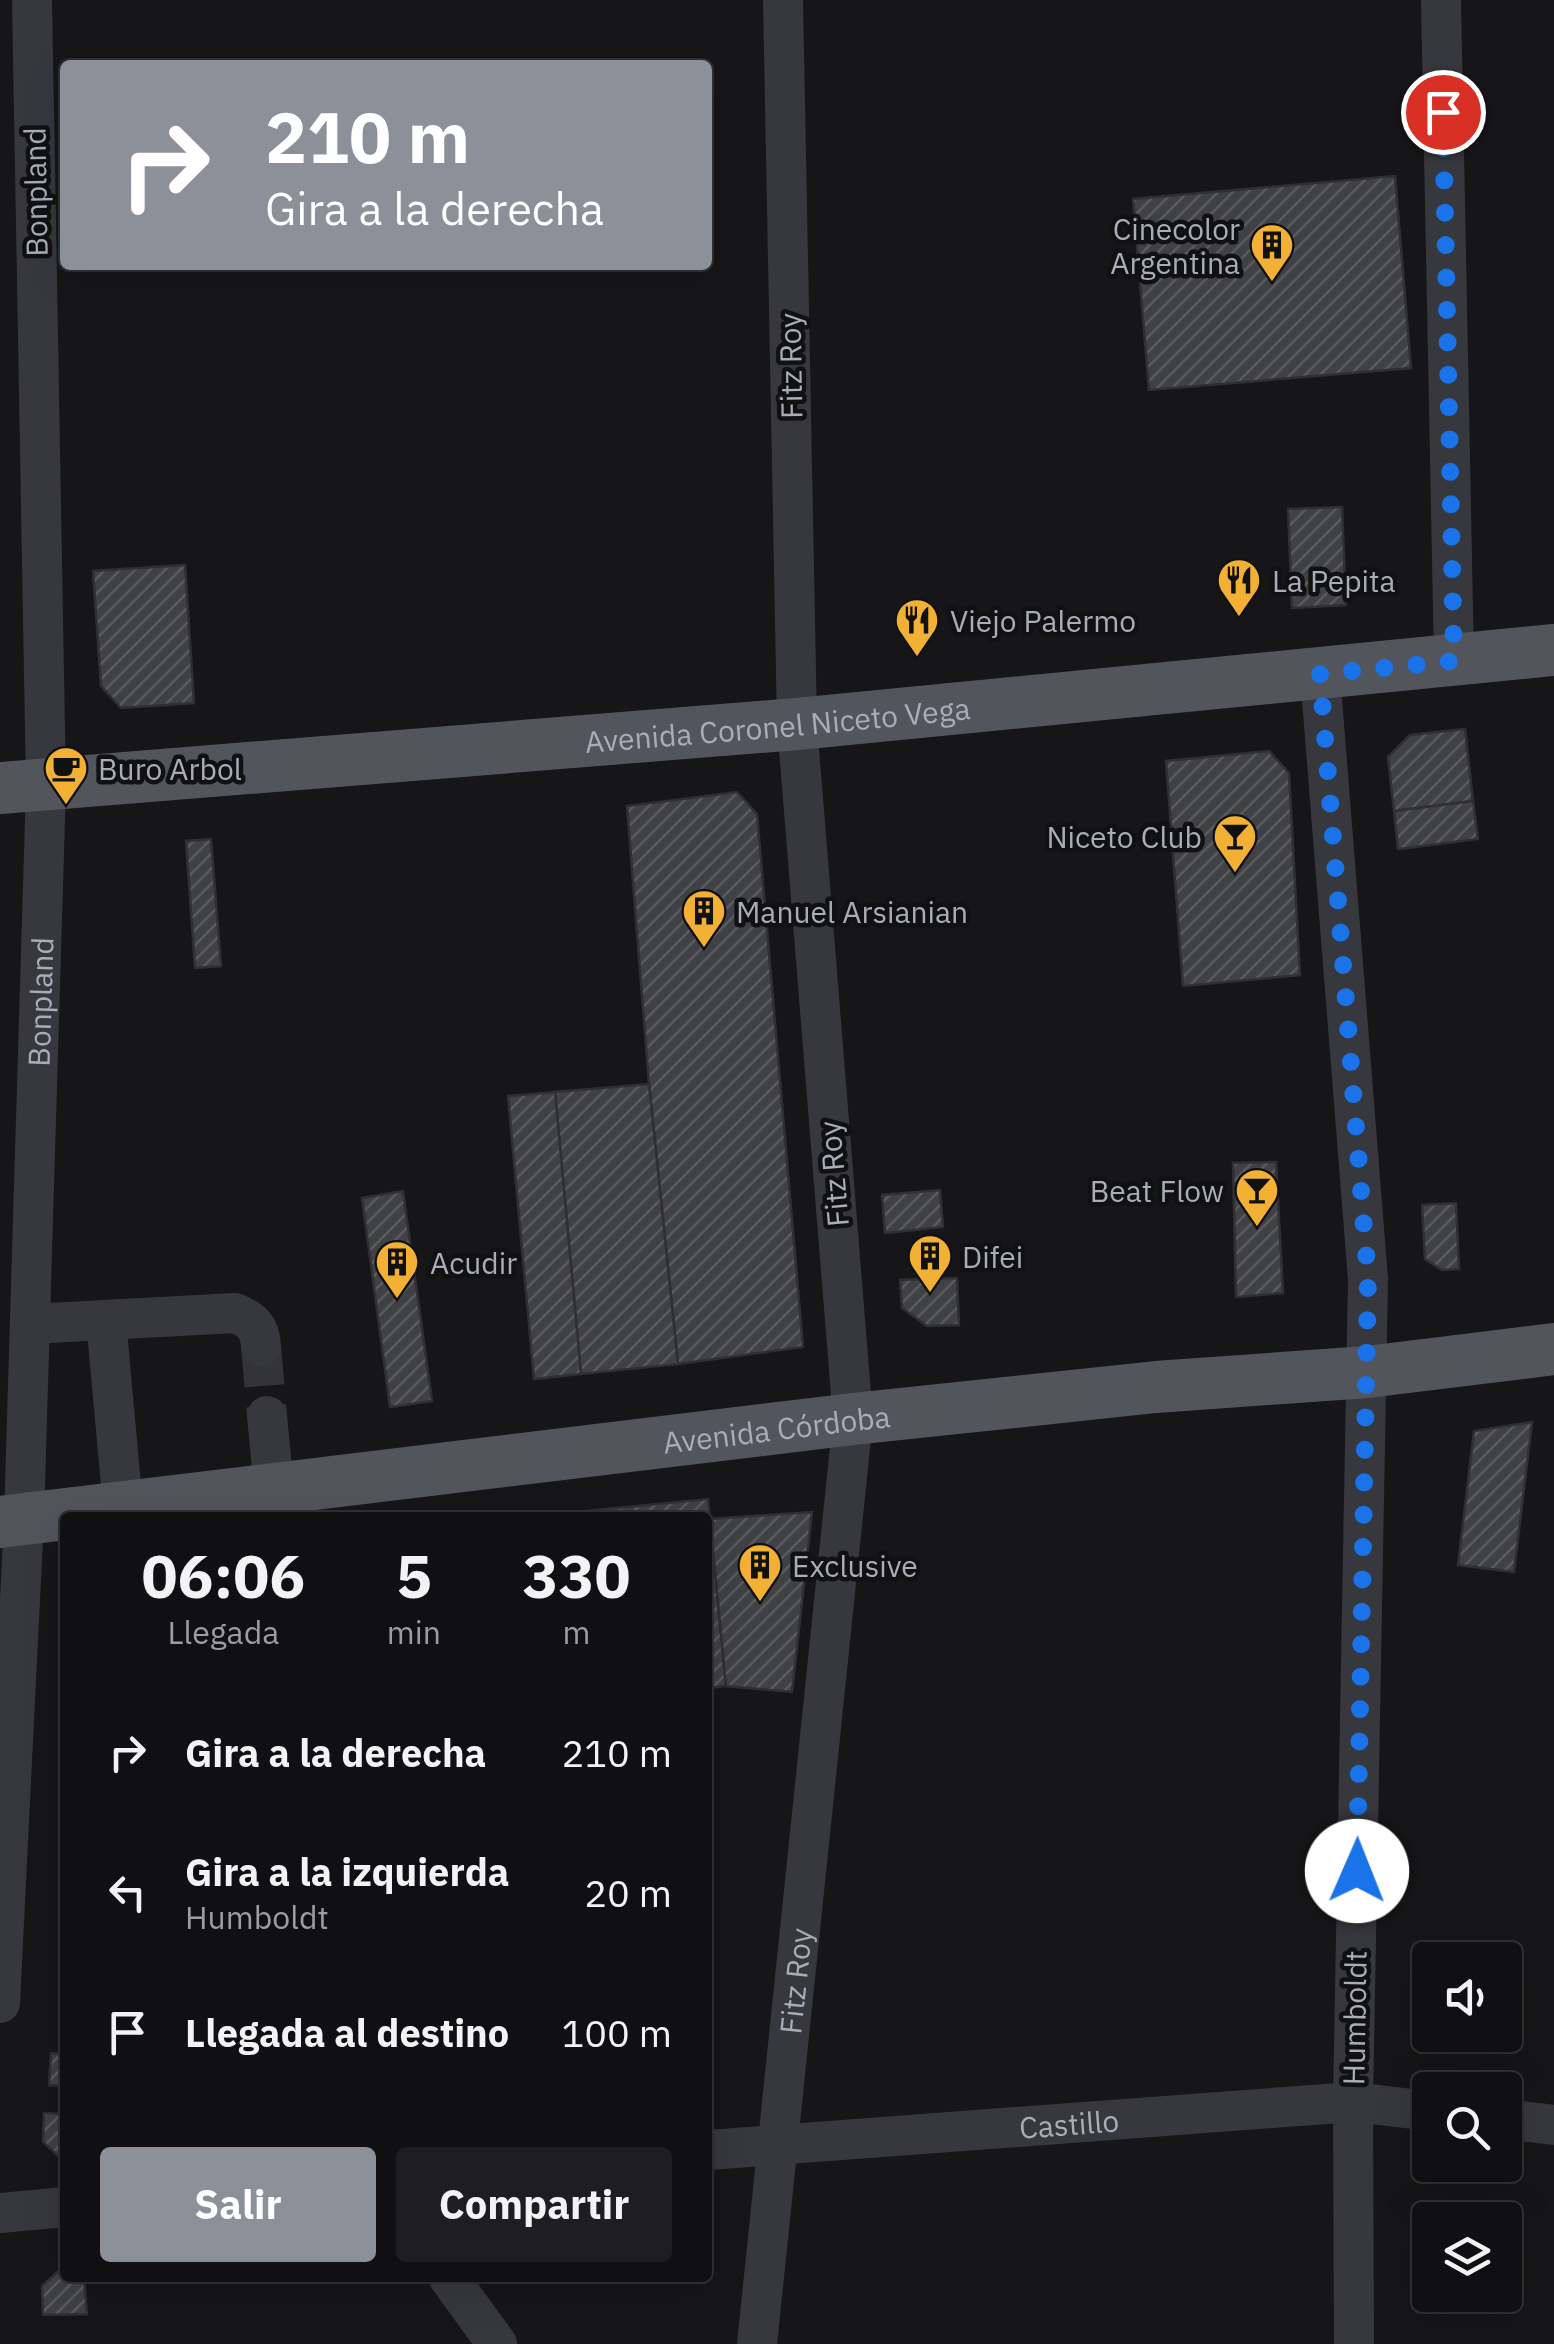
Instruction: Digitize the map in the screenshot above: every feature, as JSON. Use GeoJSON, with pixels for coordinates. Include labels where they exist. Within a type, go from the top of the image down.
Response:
{"type":"FeatureCollection","features":[{"type":"Feature","properties":{"kind":"main road","name":"Avenida Coronel Niceto Vega"},"geometry":{"type":"LineString","coordinates":[[23,787],[797,724],[1554,650]]}},
{"type":"Feature","properties":{"kind":"main road","name":"Avenida Córdoba"},"geometry":{"type":"LineString","coordinates":[[89,1512],[853,1419],[1156,1387],[1367,1372],[1554,1349]]}},
{"type":"Feature","properties":{"kind":"main road","name":"Avenida Córdoba"},"geometry":{"type":"LineString","coordinates":[[12,1521],[60,1515]]}},
{"type":"Feature","properties":{"kind":"street","name":"Bonpland"},"geometry":{"type":"LineString","coordinates":[[0,2003],[12,1521],[30,1324],[23,787],[32,0]]}},
{"type":"Feature","properties":{"kind":"street","name":"Fitz Roy"},"geometry":{"type":"LineString","coordinates":[[757,2344],[853,1419],[797,724],[783,0]]}},
{"type":"Feature","properties":{"kind":"street"},"geometry":{"type":"LineString","coordinates":[[1441,0],[1454,661]]}},
{"type":"Feature","properties":{"kind":"street","name":"Humboldt"},"geometry":{"type":"LineString","coordinates":[[1320,674],[1368,1278],[1353,2102],[1354,2344]]}},
{"type":"Feature","properties":{"kind":"street"},"geometry":{"type":"LineString","coordinates":[[30,1324],[235,1313],[250,1319],[260,1334],[261,1346]]}},
{"type":"Feature","properties":{"kind":"street"},"geometry":{"type":"LineString","coordinates":[[106,1320],[123,1508]]}},
{"type":"Feature","properties":{"kind":"street"},"geometry":{"type":"LineString","coordinates":[[267,1416],[274,1489]]}},
{"type":"Feature","properties":{"kind":"street","name":"Castillo"},"geometry":{"type":"LineString","coordinates":[[712,2150],[1353,2102],[1412,2108]]}},
{"type":"Feature","properties":{"kind":"street"},"geometry":{"type":"LineString","coordinates":[[1522,2121],[1554,2125]]}},
{"type":"Feature","properties":{"kind":"street"},"geometry":{"type":"LineString","coordinates":[[0,2213],[60,2208]]}},
{"type":"Feature","properties":{"kind":"street"},"geometry":{"type":"LineString","coordinates":[[453,2282],[496,2344]]}},
{"type":"Feature","properties":{"kind":"building","name":"Cinecolor Argentina"},"geometry":{"type":"Polygon","coordinates":[[[1395,176],[1411,368],[1149,390],[1133,199],[1395,176]]]}},
{"type":"Feature","properties":{"kind":"building"},"geometry":{"type":"Polygon","coordinates":[[[1342,507],[1346,605],[1292,608],[1288,509],[1342,507]]]}},
{"type":"Feature","properties":{"kind":"building"},"geometry":{"type":"Polygon","coordinates":[[[185,565],[194,703],[121,708],[101,686],[93,571],[185,565]]]}},
{"type":"Feature","properties":{"kind":"building"},"geometry":{"type":"Polygon","coordinates":[[[1465,729],[1473,801],[1394,811],[1388,757],[1410,735],[1465,729]]]}},
{"type":"Feature","properties":{"kind":"building","name":"Niceto Club"},"geometry":{"type":"Polygon","coordinates":[[[1269,751],[1289,773],[1300,975],[1183,986],[1166,761],[1269,751]]]}},
{"type":"Feature","properties":{"kind":"building","name":"Manuel Arsianian"},"geometry":{"type":"Polygon","coordinates":[[[737,792],[757,814],[803,1347],[678,1364],[649,1084],[627,806],[737,792]]]}},
{"type":"Feature","properties":{"kind":"building"},"geometry":{"type":"Polygon","coordinates":[[[1473,801],[1478,839],[1398,849],[1394,811],[1473,801]]]}},
{"type":"Feature","properties":{"kind":"building"},"geometry":{"type":"Polygon","coordinates":[[[211,839],[221,966],[195,968],[186,841],[211,839]]]}},
{"type":"Feature","properties":{"kind":"building"},"geometry":{"type":"Polygon","coordinates":[[[649,1084],[678,1364],[581,1374],[555,1092],[649,1084]]]}},
{"type":"Feature","properties":{"kind":"building"},"geometry":{"type":"Polygon","coordinates":[[[555,1092],[581,1374],[534,1379],[508,1096],[555,1092]]]}},
{"type":"Feature","properties":{"kind":"building","name":"Beat Flow"},"geometry":{"type":"Polygon","coordinates":[[[1276,1162],[1283,1293],[1236,1297],[1233,1163],[1276,1162]]]}},
{"type":"Feature","properties":{"kind":"building"},"geometry":{"type":"Polygon","coordinates":[[[940,1190],[943,1227],[885,1233],[882,1195],[940,1190]]]}},
{"type":"Feature","properties":{"kind":"building","name":"Acudir"},"geometry":{"type":"Polygon","coordinates":[[[403,1191],[432,1401],[390,1407],[362,1198],[403,1191]]]}},
{"type":"Feature","properties":{"kind":"building"},"geometry":{"type":"Polygon","coordinates":[[[1456,1203],[1459,1269],[1442,1270],[1425,1259],[1422,1205],[1456,1203]]]}},
{"type":"Feature","properties":{"kind":"building","name":"Difei"},"geometry":{"type":"Polygon","coordinates":[[[957,1278],[959,1325],[927,1326],[902,1308],[900,1280],[957,1278]]]}},
{"type":"Feature","properties":{"kind":"building"},"geometry":{"type":"Polygon","coordinates":[[[1532,1422],[1514,1572],[1458,1565],[1474,1431],[1532,1422]]]}},
{"type":"Feature","properties":{"kind":"building"},"geometry":{"type":"Polygon","coordinates":[[[708,1499],[709,1512],[575,1512],[708,1499]]]}},
{"type":"Feature","properties":{"kind":"building","name":"Exclusive"},"geometry":{"type":"Polygon","coordinates":[[[812,1512],[792,1692],[726,1686],[712,1519],[812,1512]]]}},
{"type":"Feature","properties":{"kind":"building"},"geometry":{"type":"Polygon","coordinates":[[[712,1541],[726,1686],[712,1688],[712,1541]]]}},
{"type":"Feature","properties":{"kind":"building"},"geometry":{"type":"Polygon","coordinates":[[[51,2053],[60,2054],[60,2086],[49,2085],[51,2053]]]}},
{"type":"Feature","properties":{"kind":"building"},"geometry":{"type":"Polygon","coordinates":[[[44,2113],[60,2114],[60,2157],[43,2142],[44,2113]]]}},
{"type":"Feature","properties":{"kind":"building"},"geometry":{"type":"Polygon","coordinates":[[[60,2270],[60,2282],[84,2282],[87,2314],[43,2315],[42,2286],[60,2270]]]}},
{"type":"Feature","properties":{"kind":"tunnel"},"geometry":{"type":"LineString","coordinates":[[261,1346],[267,1416]]}},
{"type":"Feature","properties":{"kind":"place","name":"Cinecolor Argentina"},"geometry":{"type":"Point","coordinates":[1272,283]}},
{"type":"Feature","properties":{"kind":"place","name":"La Pepita"},"geometry":{"type":"Point","coordinates":[1239,618]}},
{"type":"Feature","properties":{"kind":"place","name":"Viejo Palermo"},"geometry":{"type":"Point","coordinates":[917,658]}},
{"type":"Feature","properties":{"kind":"place","name":"Buro Arbol"},"geometry":{"type":"Point","coordinates":[66,806]}},
{"type":"Feature","properties":{"kind":"place","name":"Niceto Club"},"geometry":{"type":"Point","coordinates":[1235,874]}},
{"type":"Feature","properties":{"kind":"place","name":"Manuel Arsianian"},"geometry":{"type":"Point","coordinates":[704,949]}},
{"type":"Feature","properties":{"kind":"place","name":"Beat Flow"},"geometry":{"type":"Point","coordinates":[1257,1228]}},
{"type":"Feature","properties":{"kind":"place","name":"Difei"},"geometry":{"type":"Point","coordinates":[930,1294]}},
{"type":"Feature","properties":{"kind":"place","name":"Acudir"},"geometry":{"type":"Point","coordinates":[397,1300]}},
{"type":"Feature","properties":{"kind":"place","name":"Exclusive"},"geometry":{"type":"Point","coordinates":[760,1603]}},
{"type":"Feature","properties":{"kind":"route"},"geometry":{"type":"LineString","coordinates":[[1357,1871],[1368,1278],[1320,674],[1454,661],[1443,112]]}}]}
